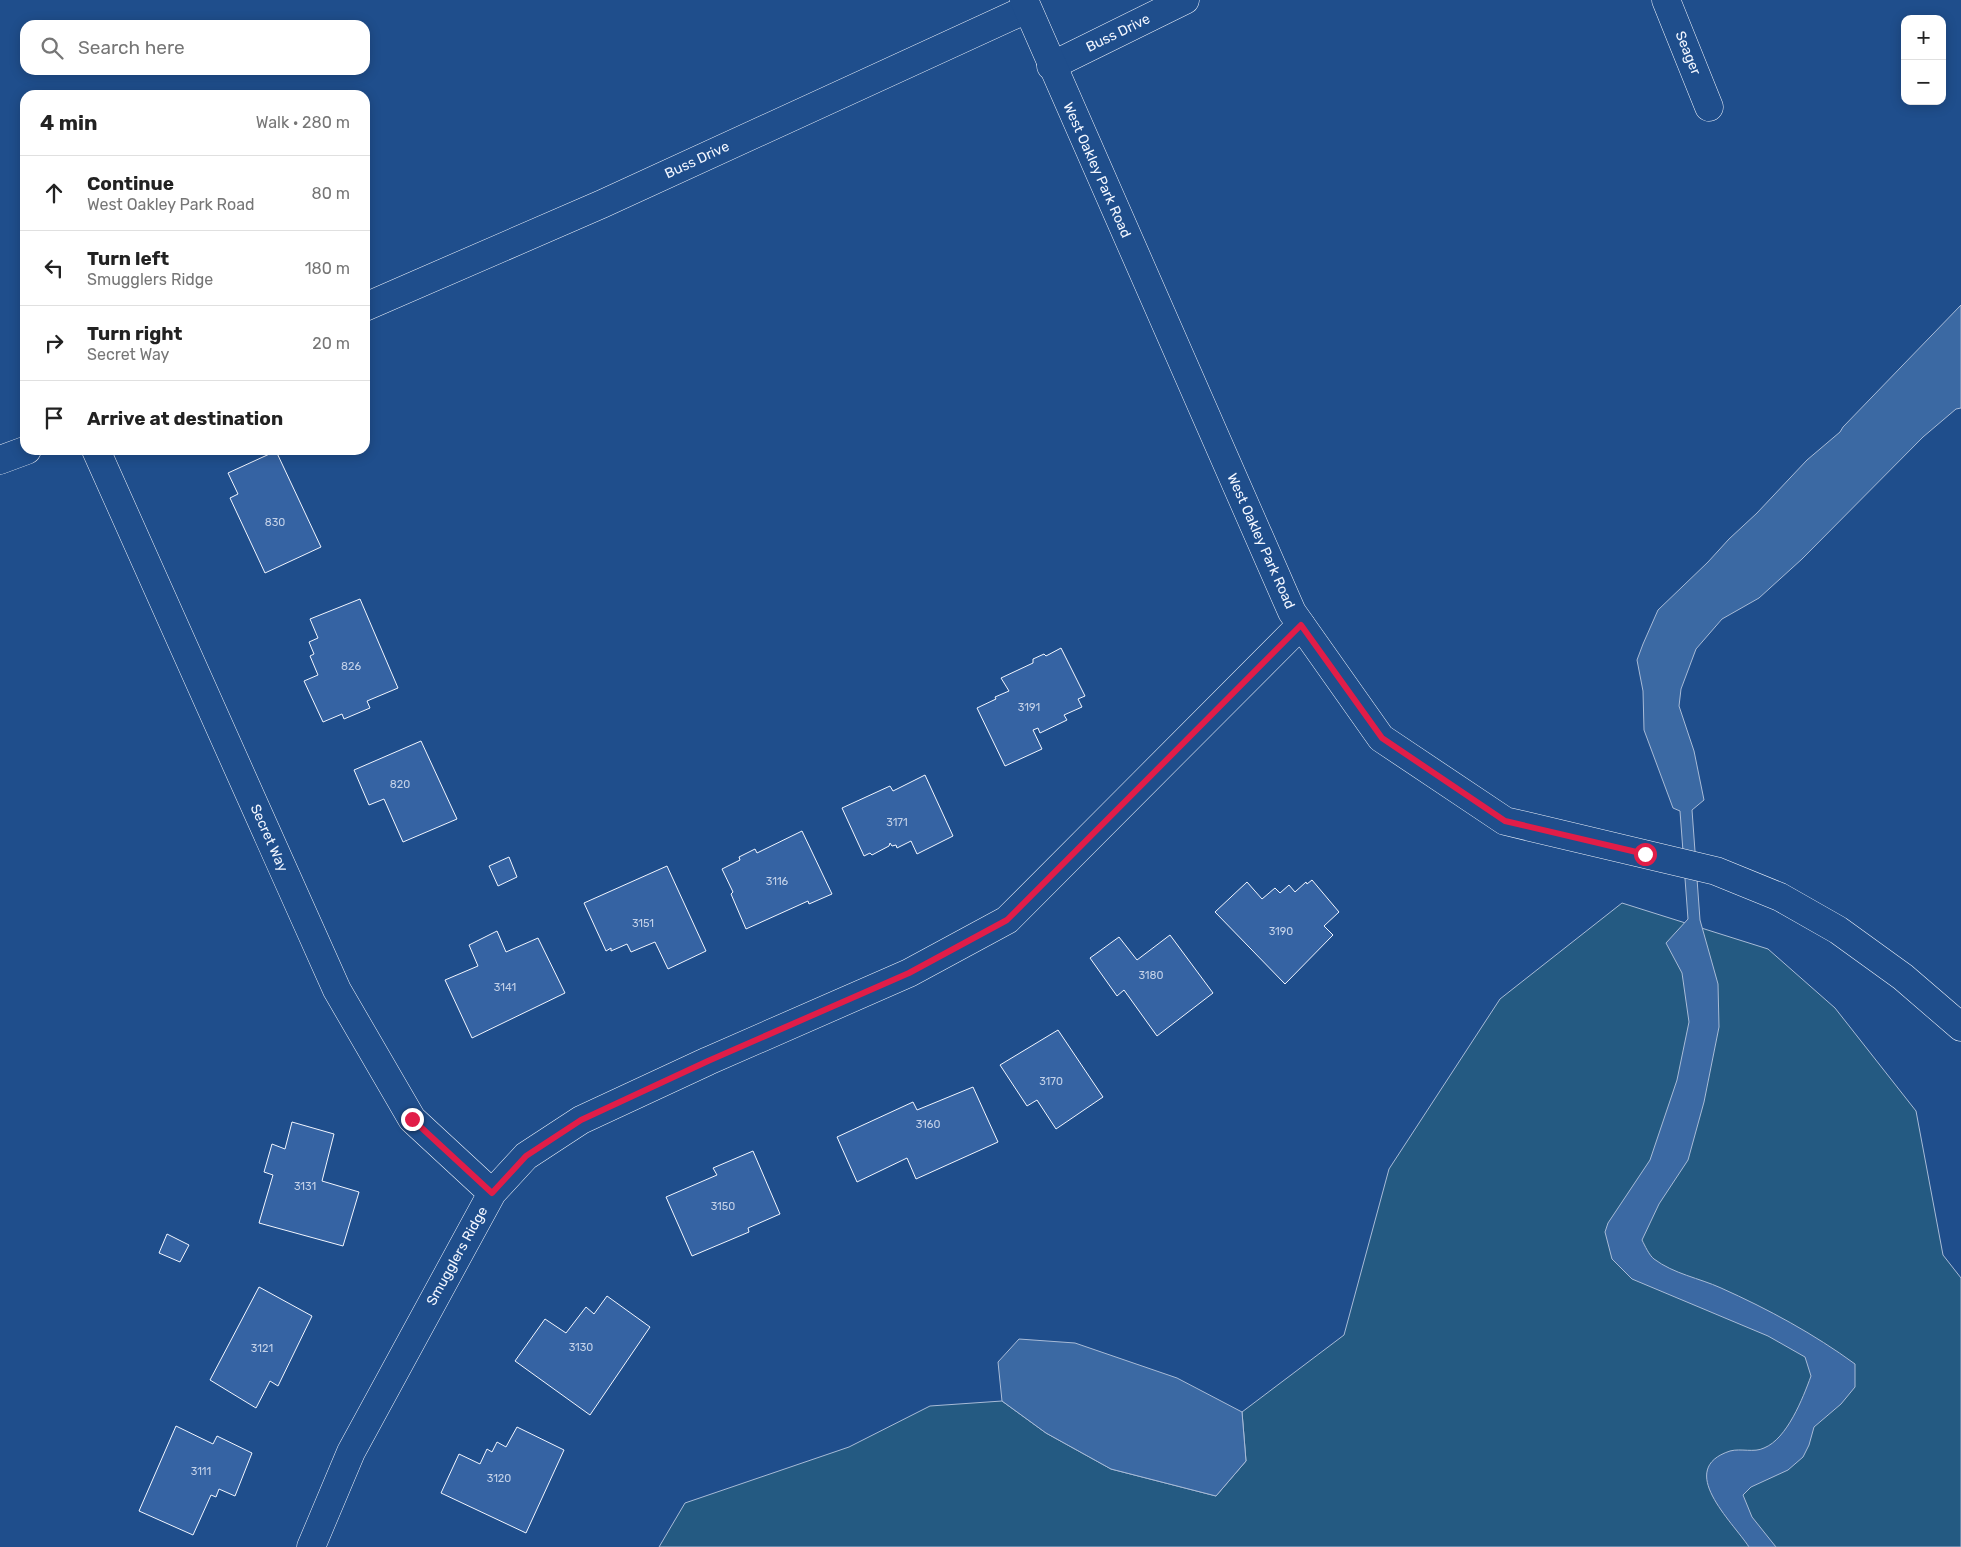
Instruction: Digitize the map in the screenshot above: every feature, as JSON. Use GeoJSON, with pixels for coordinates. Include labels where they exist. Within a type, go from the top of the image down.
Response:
{"type":"FeatureCollection","features":[{"type":"Feature","properties":{"kind":"street","name":"Buss Drive"},"geometry":{"type":"LineString","coordinates":[[1051,66],[1185,0]]}},
{"type":"Feature","properties":{"kind":"street","name":"Seager"},"geometry":{"type":"LineString","coordinates":[[1666,0],[1709,107]]}},
{"type":"Feature","properties":{"kind":"street","name":"Buss Drive"},"geometry":{"type":"LineString","coordinates":[[370,305],[602,204],[1026,4]]}},
{"type":"Feature","properties":{"kind":"street","name":"West Oakley Park Road"},"geometry":{"type":"LineString","coordinates":[[1026,4],[1051,66],[1292,612],[1382,738],[1505,821],[1716,871],[1780,897],[1838,930],[1903,977],[1961,1027]]}},
{"type":"Feature","properties":{"kind":"street"},"geometry":{"type":"LineString","coordinates":[[0,460],[20,453]]}},
{"type":"Feature","properties":{"kind":"street","name":"Secret Way"},"geometry":{"type":"LineString","coordinates":[[98,455],[338,990],[412,1119],[492,1193]]}},
{"type":"Feature","properties":{"kind":"street","name":"Smugglers Ridge"},"geometry":{"type":"LineString","coordinates":[[311,1547],[351,1452],[492,1193],[526,1156],[581,1120],[708,1061],[909,973],[1007,920],[1301,625]]}},
{"type":"Feature","properties":{"kind":"shaded area"},"geometry":{"type":"Polygon","coordinates":[[[1961,305],[1961,408],[1956,409],[1923,437],[1802,559],[1759,598],[1722,619],[1696,649],[1681,689],[1679,706],[1694,751],[1704,800],[1692,810],[1700,920],[1718,984],[1719,1027],[1704,1102],[1688,1160],[1659,1204],[1642,1240],[1650,1255],[1662,1264],[1721,1288],[1773,1313],[1807,1332],[1855,1364],[1855,1387],[1841,1404],[1814,1427],[1809,1445],[1803,1457],[1788,1470],[1751,1487],[1743,1495],[1752,1517],[1776,1547],[1749,1547],[1712,1496],[1707,1482],[1707,1470],[1714,1459],[1730,1451],[1764,1448],[1780,1436],[1793,1417],[1811,1376],[1805,1357],[1768,1336],[1632,1279],[1612,1259],[1605,1232],[1608,1223],[1650,1160],[1677,1080],[1689,1022],[1682,973],[1666,943],[1688,919],[1680,811],[1673,808],[1644,730],[1643,691],[1637,660],[1658,610],[1757,513],[1807,460],[1840,432],[1961,305]]]}},
{"type":"Feature","properties":{"kind":"shaded area"},"geometry":{"type":"Polygon","coordinates":[[[1622,903],[1768,949],[1835,1008],[1916,1111],[1943,1255],[1961,1278],[1961,1547],[659,1547],[685,1503],[849,1447],[930,1406],[1002,1401],[1046,1433],[1111,1469],[1216,1496],[1246,1461],[1242,1412],[1344,1335],[1389,1169],[1500,999],[1622,903]]]}},
{"type":"Feature","properties":{"kind":"shaded area"},"geometry":{"type":"Polygon","coordinates":[[[1019,1339],[1075,1343],[1177,1378],[1242,1412],[1246,1461],[1216,1496],[1111,1469],[1046,1433],[1002,1401],[998,1362],[1019,1339]]]}},
{"type":"Feature","properties":{"kind":"building"},"geometry":{"type":"Polygon","coordinates":[[[267,455],[278,455],[321,547],[265,573],[230,498],[238,494],[228,473],[267,455]]]}},
{"type":"Feature","properties":{"kind":"building"},"geometry":{"type":"Polygon","coordinates":[[[360,599],[398,688],[367,701],[370,708],[344,719],[342,714],[323,722],[304,681],[318,675],[310,656],[314,654],[309,642],[318,638],[310,619],[360,599]]]}},
{"type":"Feature","properties":{"kind":"building"},"geometry":{"type":"Polygon","coordinates":[[[1061,648],[1085,696],[1078,699],[1082,707],[1064,715],[1067,720],[1040,733],[1038,728],[1033,730],[1042,749],[1005,766],[977,708],[1009,691],[1001,678],[1033,663],[1033,659],[1044,654],[1046,656],[1061,648]]]}},
{"type":"Feature","properties":{"kind":"building"},"geometry":{"type":"Polygon","coordinates":[[[421,741],[457,819],[403,842],[384,799],[369,805],[354,770],[421,741]]]}},
{"type":"Feature","properties":{"kind":"building"},"geometry":{"type":"Polygon","coordinates":[[[925,775],[953,836],[917,854],[911,841],[897,848],[896,845],[892,846],[890,843],[889,846],[872,855],[870,853],[864,856],[842,808],[890,786],[893,791],[925,775]]]}},
{"type":"Feature","properties":{"kind":"building"},"geometry":{"type":"Polygon","coordinates":[[[802,831],[832,894],[809,904],[808,901],[746,929],[731,894],[733,892],[722,869],[740,860],[739,857],[755,849],[757,853],[802,831]]]}},
{"type":"Feature","properties":{"kind":"building"},"geometry":{"type":"Polygon","coordinates":[[[509,857],[517,877],[498,886],[489,866],[509,857]]]}},
{"type":"Feature","properties":{"kind":"building"},"geometry":{"type":"Polygon","coordinates":[[[667,866],[706,951],[668,969],[655,942],[631,952],[627,944],[611,951],[611,948],[606,951],[584,903],[667,866]]]}},
{"type":"Feature","properties":{"kind":"building"},"geometry":{"type":"Polygon","coordinates":[[[1312,880],[1339,912],[1324,926],[1333,935],[1285,984],[1215,912],[1247,882],[1262,899],[1275,888],[1280,893],[1289,885],[1295,892],[1306,882],[1307,884],[1312,880]]]}},
{"type":"Feature","properties":{"kind":"building"},"geometry":{"type":"Polygon","coordinates":[[[497,931],[506,952],[538,938],[565,993],[472,1038],[445,980],[478,966],[469,945],[497,931]]]}},
{"type":"Feature","properties":{"kind":"building"},"geometry":{"type":"Polygon","coordinates":[[[1170,935],[1213,993],[1157,1036],[1124,990],[1117,996],[1090,958],[1119,937],[1137,960],[1170,935]]]}},
{"type":"Feature","properties":{"kind":"building"},"geometry":{"type":"Polygon","coordinates":[[[1058,1030],[1103,1097],[1056,1129],[1037,1100],[1027,1106],[1000,1065],[1058,1030]]]}},
{"type":"Feature","properties":{"kind":"building"},"geometry":{"type":"Polygon","coordinates":[[[973,1087],[998,1142],[916,1179],[907,1158],[857,1182],[837,1137],[913,1102],[917,1110],[973,1087]]]}},
{"type":"Feature","properties":{"kind":"building"},"geometry":{"type":"Polygon","coordinates":[[[292,1122],[334,1134],[322,1181],[359,1192],[343,1246],[259,1223],[273,1175],[264,1172],[272,1144],[285,1149],[292,1122]]]}},
{"type":"Feature","properties":{"kind":"building"},"geometry":{"type":"Polygon","coordinates":[[[753,1151],[780,1214],[748,1228],[749,1232],[692,1256],[666,1197],[717,1175],[713,1168],[753,1151]]]}},
{"type":"Feature","properties":{"kind":"building"},"geometry":{"type":"Polygon","coordinates":[[[167,1234],[189,1245],[180,1262],[159,1253],[167,1234]]]}},
{"type":"Feature","properties":{"kind":"building"},"geometry":{"type":"Polygon","coordinates":[[[259,1287],[312,1316],[278,1386],[270,1381],[256,1408],[210,1380],[259,1287]]]}},
{"type":"Feature","properties":{"kind":"building"},"geometry":{"type":"Polygon","coordinates":[[[607,1296],[650,1327],[590,1415],[515,1361],[545,1319],[566,1333],[586,1307],[594,1314],[607,1296]]]}},
{"type":"Feature","properties":{"kind":"building"},"geometry":{"type":"Polygon","coordinates":[[[176,1426],[213,1444],[217,1436],[252,1453],[235,1496],[219,1489],[216,1497],[211,1495],[193,1535],[139,1511],[176,1426]]]}},
{"type":"Feature","properties":{"kind":"building"},"geometry":{"type":"Polygon","coordinates":[[[517,1427],[564,1450],[526,1533],[441,1493],[459,1454],[480,1464],[487,1449],[492,1452],[497,1442],[506,1447],[517,1427]]]}},
{"type":"Feature","properties":{"kind":"route"},"geometry":{"type":"LineString","coordinates":[[412,1119],[492,1193],[526,1156],[581,1120],[708,1061],[909,973],[1007,920],[1301,625],[1382,738],[1505,821],[1645,854]]}}]}
